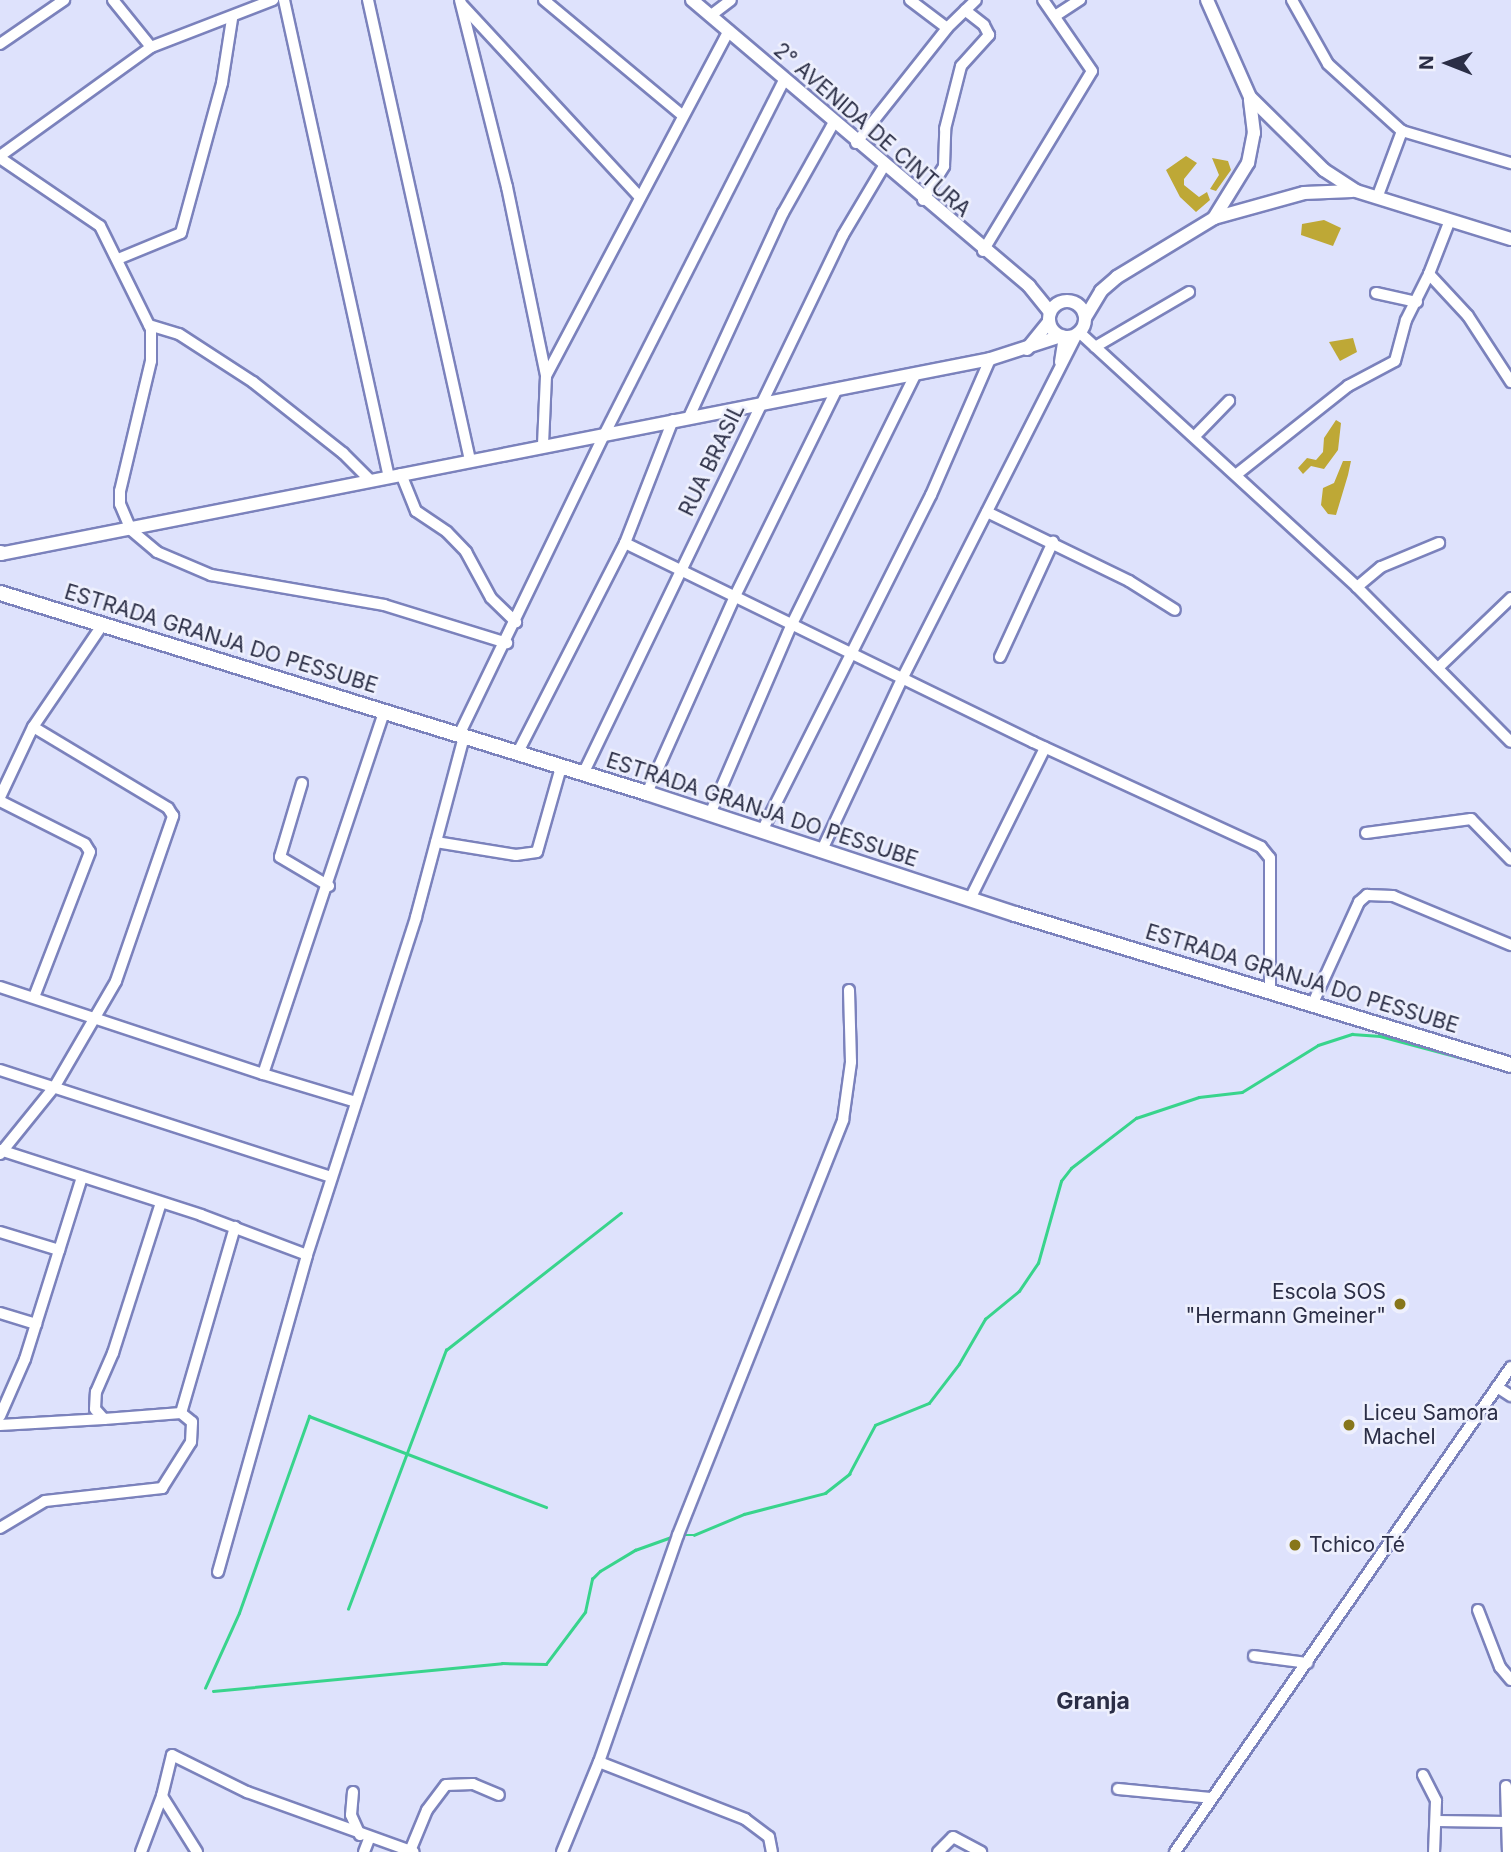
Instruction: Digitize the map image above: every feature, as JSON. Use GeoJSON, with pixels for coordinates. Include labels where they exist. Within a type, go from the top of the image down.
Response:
{"type":"FeatureCollection","features":[{"type":"Feature","properties":{"kind":"main road","name":"ESTRADA GRANJA DO PESSUBE"},"geometry":{"type":"LineString","coordinates":[[2,591],[646,793],[821,852],[1511,1065]]}},
{"type":"Feature","properties":{"kind":"street"},"geometry":{"type":"LineString","coordinates":[[0,44],[64,0]]}},
{"type":"Feature","properties":{"kind":"street"},"geometry":{"type":"LineString","coordinates":[[113,0],[152,47]]}},
{"type":"Feature","properties":{"kind":"street"},"geometry":{"type":"LineString","coordinates":[[273,0],[232,19],[152,47],[0,157],[69,201],[100,226],[154,339],[120,491],[120,504],[131,530],[156,552],[211,575],[384,605],[507,643]]}},
{"type":"Feature","properties":{"kind":"street"},"geometry":{"type":"LineString","coordinates":[[285,0],[395,475],[416,511],[447,531],[466,552],[491,598],[516,622]]}},
{"type":"Feature","properties":{"kind":"street"},"geometry":{"type":"LineString","coordinates":[[368,0],[470,460]]}},
{"type":"Feature","properties":{"kind":"street"},"geometry":{"type":"LineString","coordinates":[[544,0],[682,115]]}},
{"type":"Feature","properties":{"kind":"street","name":"2° AVENIDA DE CINTURA"},"geometry":{"type":"LineString","coordinates":[[692,0],[833,124],[983,251],[1029,286]]}},
{"type":"Feature","properties":{"kind":"street"},"geometry":{"type":"LineString","coordinates":[[710,16],[731,0]]}},
{"type":"Feature","properties":{"kind":"street"},"geometry":{"type":"LineString","coordinates":[[910,0],[947,28]]}},
{"type":"Feature","properties":{"kind":"street"},"geometry":{"type":"LineString","coordinates":[[856,143],[947,28],[976,0]]}},
{"type":"Feature","properties":{"kind":"street"},"geometry":{"type":"LineString","coordinates":[[983,251],[1092,72],[1043,0]]}},
{"type":"Feature","properties":{"kind":"street"},"geometry":{"type":"LineString","coordinates":[[1055,16],[1080,0]]}},
{"type":"Feature","properties":{"kind":"street"},"geometry":{"type":"LineString","coordinates":[[1207,0],[1250,97],[1254,133],[1248,163],[1214,218]]}},
{"type":"Feature","properties":{"kind":"street"},"geometry":{"type":"LineString","coordinates":[[1292,0],[1328,64],[1402,131],[1511,163]]}},
{"type":"Feature","properties":{"kind":"street"},"geometry":{"type":"LineString","coordinates":[[461,2],[507,187],[546,376],[543,445]]}},
{"type":"Feature","properties":{"kind":"street"},"geometry":{"type":"LineString","coordinates":[[461,2],[640,197]]}},
{"type":"Feature","properties":{"kind":"street"},"geometry":{"type":"LineString","coordinates":[[923,200],[944,166],[945,129],[961,66],[988,37],[988,28],[965,10]]}},
{"type":"Feature","properties":{"kind":"street"},"geometry":{"type":"LineString","coordinates":[[118,259],[181,233],[222,83],[232,19]]}},
{"type":"Feature","properties":{"kind":"street"},"geometry":{"type":"LineString","coordinates":[[546,376],[682,115],[729,31]]}},
{"type":"Feature","properties":{"kind":"street"},"geometry":{"type":"LineString","coordinates":[[218,1572],[307,1255],[436,842],[462,736],[604,433],[784,80]]}},
{"type":"Feature","properties":{"kind":"street"},"geometry":{"type":"LineString","coordinates":[[1250,97],[1324,170],[1356,191],[1511,239]]}},
{"type":"Feature","properties":{"kind":"street"},"geometry":{"type":"LineString","coordinates":[[690,417],[783,213],[833,124]]}},
{"type":"Feature","properties":{"kind":"street"},"geometry":{"type":"LineString","coordinates":[[1377,198],[1402,131]]}},
{"type":"Feature","properties":{"kind":"street","name":"RUA BRASIL"},"geometry":{"type":"LineString","coordinates":[[583,774],[678,571],[843,235],[884,166]]}},
{"type":"Feature","properties":{"kind":"street"},"geometry":{"type":"LineString","coordinates":[[1027,349],[1050,317],[1067,301],[1101,291],[1214,218],[1304,193],[1356,191]]}},
{"type":"Feature","properties":{"kind":"street"},"geometry":{"type":"LineString","coordinates":[[1237,474],[1348,386],[1395,361],[1406,320],[1417,302],[1450,220]]}},
{"type":"Feature","properties":{"kind":"street"},"geometry":{"type":"LineString","coordinates":[[1429,274],[1454,297],[1511,382]]}},
{"type":"Feature","properties":{"kind":"street"},"geometry":{"type":"LineString","coordinates":[[1029,286],[1079,305],[1085,318]]}},
{"type":"Feature","properties":{"kind":"street"},"geometry":{"type":"LineString","coordinates":[[1029,286],[1050,317],[1070,334],[1095,347],[1237,474],[1357,587],[1511,742]]}},
{"type":"Feature","properties":{"kind":"street"},"geometry":{"type":"LineString","coordinates":[[821,852],[903,677],[1059,366],[1070,334],[1085,318],[1101,291]]}},
{"type":"Feature","properties":{"kind":"street"},"geometry":{"type":"LineString","coordinates":[[1095,347],[1189,292]]}},
{"type":"Feature","properties":{"kind":"street"},"geometry":{"type":"LineString","coordinates":[[1377,293],[1417,302]]}},
{"type":"Feature","properties":{"kind":"street"},"geometry":{"type":"LineString","coordinates":[[149,325],[179,334],[253,382],[343,453],[370,480]]}},
{"type":"Feature","properties":{"kind":"street"},"geometry":{"type":"LineString","coordinates":[[0,562],[3,552],[131,530],[543,445],[990,359],[1070,334]]}},
{"type":"Feature","properties":{"kind":"street"},"geometry":{"type":"LineString","coordinates":[[762,831],[850,651],[931,495],[990,359]]}},
{"type":"Feature","properties":{"kind":"street"},"geometry":{"type":"LineString","coordinates":[[710,814],[792,624],[916,373]]}},
{"type":"Feature","properties":{"kind":"street"},"geometry":{"type":"LineString","coordinates":[[646,793],[735,596],[836,389]]}},
{"type":"Feature","properties":{"kind":"street"},"geometry":{"type":"LineString","coordinates":[[1195,436],[1228,401]]}},
{"type":"Feature","properties":{"kind":"street"},"geometry":{"type":"LineString","coordinates":[[517,754],[625,542],[673,420]]}},
{"type":"Feature","properties":{"kind":"street"},"geometry":{"type":"LineString","coordinates":[[987,512],[1053,542],[1175,610]]}},
{"type":"Feature","properties":{"kind":"street"},"geometry":{"type":"LineString","coordinates":[[625,542],[678,571],[1267,852],[1270,991]]}},
{"type":"Feature","properties":{"kind":"street"},"geometry":{"type":"LineString","coordinates":[[1000,656],[1053,542]]}},
{"type":"Feature","properties":{"kind":"street"},"geometry":{"type":"LineString","coordinates":[[1357,587],[1381,567],[1439,543]]}},
{"type":"Feature","properties":{"kind":"street"},"geometry":{"type":"LineString","coordinates":[[1438,668],[1511,598]]}},
{"type":"Feature","properties":{"kind":"street"},"geometry":{"type":"LineString","coordinates":[[34,997],[90,852],[85,844],[0,799],[33,727],[103,624]]}},
{"type":"Feature","properties":{"kind":"street"},"geometry":{"type":"LineString","coordinates":[[263,1074],[329,886],[384,712]]}},
{"type":"Feature","properties":{"kind":"street"},"geometry":{"type":"LineString","coordinates":[[33,727],[168,808],[173,816],[132,939],[97,1016],[55,1086],[1,1152],[235,1227],[307,1255]]}},
{"type":"Feature","properties":{"kind":"street"},"geometry":{"type":"LineString","coordinates":[[971,899],[1045,748]]}},
{"type":"Feature","properties":{"kind":"street"},"geometry":{"type":"LineString","coordinates":[[436,842],[516,855],[537,852],[561,767]]}},
{"type":"Feature","properties":{"kind":"street"},"geometry":{"type":"LineString","coordinates":[[302,783],[281,857],[329,886]]}},
{"type":"Feature","properties":{"kind":"street"},"geometry":{"type":"LineString","coordinates":[[1366,833],[1471,819],[1511,860]]}},
{"type":"Feature","properties":{"kind":"street"},"geometry":{"type":"LineString","coordinates":[[1314,1003],[1359,902],[1367,895],[1393,896],[1511,944]]}},
{"type":"Feature","properties":{"kind":"street"},"geometry":{"type":"LineString","coordinates":[[0,987],[97,1016],[263,1074],[356,1102]]}},
{"type":"Feature","properties":{"kind":"street"},"geometry":{"type":"LineString","coordinates":[[562,1852],[599,1762],[678,1535],[843,1120],[851,1062],[849,990]]}},
{"type":"Feature","properties":{"kind":"street"},"geometry":{"type":"LineString","coordinates":[[0,1070],[331,1177]]}},
{"type":"Feature","properties":{"kind":"street"},"geometry":{"type":"LineString","coordinates":[[0,1528],[45,1501],[162,1488],[191,1442],[192,1422],[181,1413],[3,1426],[0,1416],[36,1324],[82,1177]]}},
{"type":"Feature","properties":{"kind":"street"},"geometry":{"type":"LineString","coordinates":[[104,1419],[95,1409],[96,1392],[113,1353],[161,1203]]}},
{"type":"Feature","properties":{"kind":"street"},"geometry":{"type":"LineString","coordinates":[[181,1413],[235,1227]]}},
{"type":"Feature","properties":{"kind":"street"},"geometry":{"type":"LineString","coordinates":[[0,1232],[59,1250]]}},
{"type":"Feature","properties":{"kind":"street"},"geometry":{"type":"LineString","coordinates":[[0,1313],[36,1324]]}},
{"type":"Feature","properties":{"kind":"street"},"geometry":{"type":"LineString","coordinates":[[1175,1852],[1511,1367]]}},
{"type":"Feature","properties":{"kind":"street"},"geometry":{"type":"LineString","coordinates":[[1497,1387],[1511,1396]]}},
{"type":"Feature","properties":{"kind":"street"},"geometry":{"type":"LineString","coordinates":[[1478,1611],[1500,1667],[1511,1680]]}},
{"type":"Feature","properties":{"kind":"street"},"geometry":{"type":"LineString","coordinates":[[1254,1656],[1308,1663]]}},
{"type":"Feature","properties":{"kind":"street"},"geometry":{"type":"LineString","coordinates":[[141,1852],[162,1796],[167,1764],[174,1755],[204,1773],[365,1837],[412,1852],[427,1810],[446,1785],[473,1784],[499,1795]]}},
{"type":"Feature","properties":{"kind":"street"},"geometry":{"type":"LineString","coordinates":[[599,1762],[664,1784],[745,1819],[769,1838],[772,1852]]}},
{"type":"Feature","properties":{"kind":"street"},"geometry":{"type":"LineString","coordinates":[[1423,1775],[1434,1793],[1437,1821],[1434,1852]]}},
{"type":"Feature","properties":{"kind":"street"},"geometry":{"type":"LineString","coordinates":[[1506,1786],[1507,1852]]}},
{"type":"Feature","properties":{"kind":"street"},"geometry":{"type":"LineString","coordinates":[[1118,1789],[1211,1798]]}},
{"type":"Feature","properties":{"kind":"street"},"geometry":{"type":"LineString","coordinates":[[353,1792],[351,1815],[365,1837],[364,1852]]}},
{"type":"Feature","properties":{"kind":"street"},"geometry":{"type":"LineString","coordinates":[[162,1796],[197,1852]]}},
{"type":"Feature","properties":{"kind":"street"},"geometry":{"type":"LineString","coordinates":[[1437,1821],[1507,1822]]}},
{"type":"Feature","properties":{"kind":"street"},"geometry":{"type":"LineString","coordinates":[[938,1852],[953,1838],[981,1852]]}},
{"type":"Feature","properties":{"kind":"shaded area"},"geometry":{"type":"Polygon","coordinates":[[[1186,156],[1197,163],[1184,179],[1184,185],[1199,197],[1207,192],[1210,200],[1196,212],[1180,197],[1166,170],[1186,156]]]}},
{"type":"Feature","properties":{"kind":"shaded area"},"geometry":{"type":"Polygon","coordinates":[[[1212,158],[1228,161],[1231,170],[1216,191],[1210,189],[1219,175],[1212,158]]]}},
{"type":"Feature","properties":{"kind":"shaded area"},"geometry":{"type":"Polygon","coordinates":[[[1324,220],[1341,228],[1333,246],[1301,235],[1302,224],[1324,220]]]}},
{"type":"Feature","properties":{"kind":"shaded area"},"geometry":{"type":"Polygon","coordinates":[[[1353,338],[1357,352],[1340,361],[1329,342],[1353,338]]]}},
{"type":"Feature","properties":{"kind":"shaded area"},"geometry":{"type":"Polygon","coordinates":[[[1336,420],[1341,423],[1338,450],[1324,469],[1311,466],[1303,474],[1298,468],[1307,458],[1316,460],[1323,452],[1324,438],[1336,420]]]}},
{"type":"Feature","properties":{"kind":"shaded area"},"geometry":{"type":"Polygon","coordinates":[[[1343,461],[1351,461],[1348,475],[1336,515],[1328,514],[1321,505],[1323,488],[1334,483],[1343,461]]]}},
{"type":"Feature","properties":{"kind":"waterway"},"geometry":{"type":"LineString","coordinates":[[680,1535],[694,1535],[744,1514],[825,1493],[849,1474],[875,1425],[929,1403],[959,1364],[985,1319],[1019,1291],[1038,1263],[1061,1181],[1071,1168],[1136,1118],[1199,1097],[1242,1092],[1318,1045],[1352,1034],[1380,1036],[1488,1065]]}},
{"type":"Feature","properties":{"kind":"waterway"},"geometry":{"type":"LineString","coordinates":[[348,1609],[446,1350],[621,1213]]}},
{"type":"Feature","properties":{"kind":"waterway"},"geometry":{"type":"LineString","coordinates":[[205,1688],[239,1613],[309,1416],[546,1507]]}},
{"type":"Feature","properties":{"kind":"waterway"},"geometry":{"type":"LineString","coordinates":[[213,1691],[502,1663],[546,1664],[585,1612],[592,1579],[600,1571],[635,1550],[674,1536]]}},
{"type":"Feature","properties":{"kind":"place","name":"Escola SOS \"Hermann Gmeiner\""},"geometry":{"type":"Point","coordinates":[1400,1304]}},
{"type":"Feature","properties":{"kind":"place","name":"Liceu Samora Machel"},"geometry":{"type":"Point","coordinates":[1349,1425]}},
{"type":"Feature","properties":{"kind":"place","name":"Tchico Té"},"geometry":{"type":"Point","coordinates":[1295,1545]}},
{"type":"Feature","properties":{"kind":"district","name":"Granja"},"geometry":{"type":"Point","coordinates":[1093,1701]}}]}
